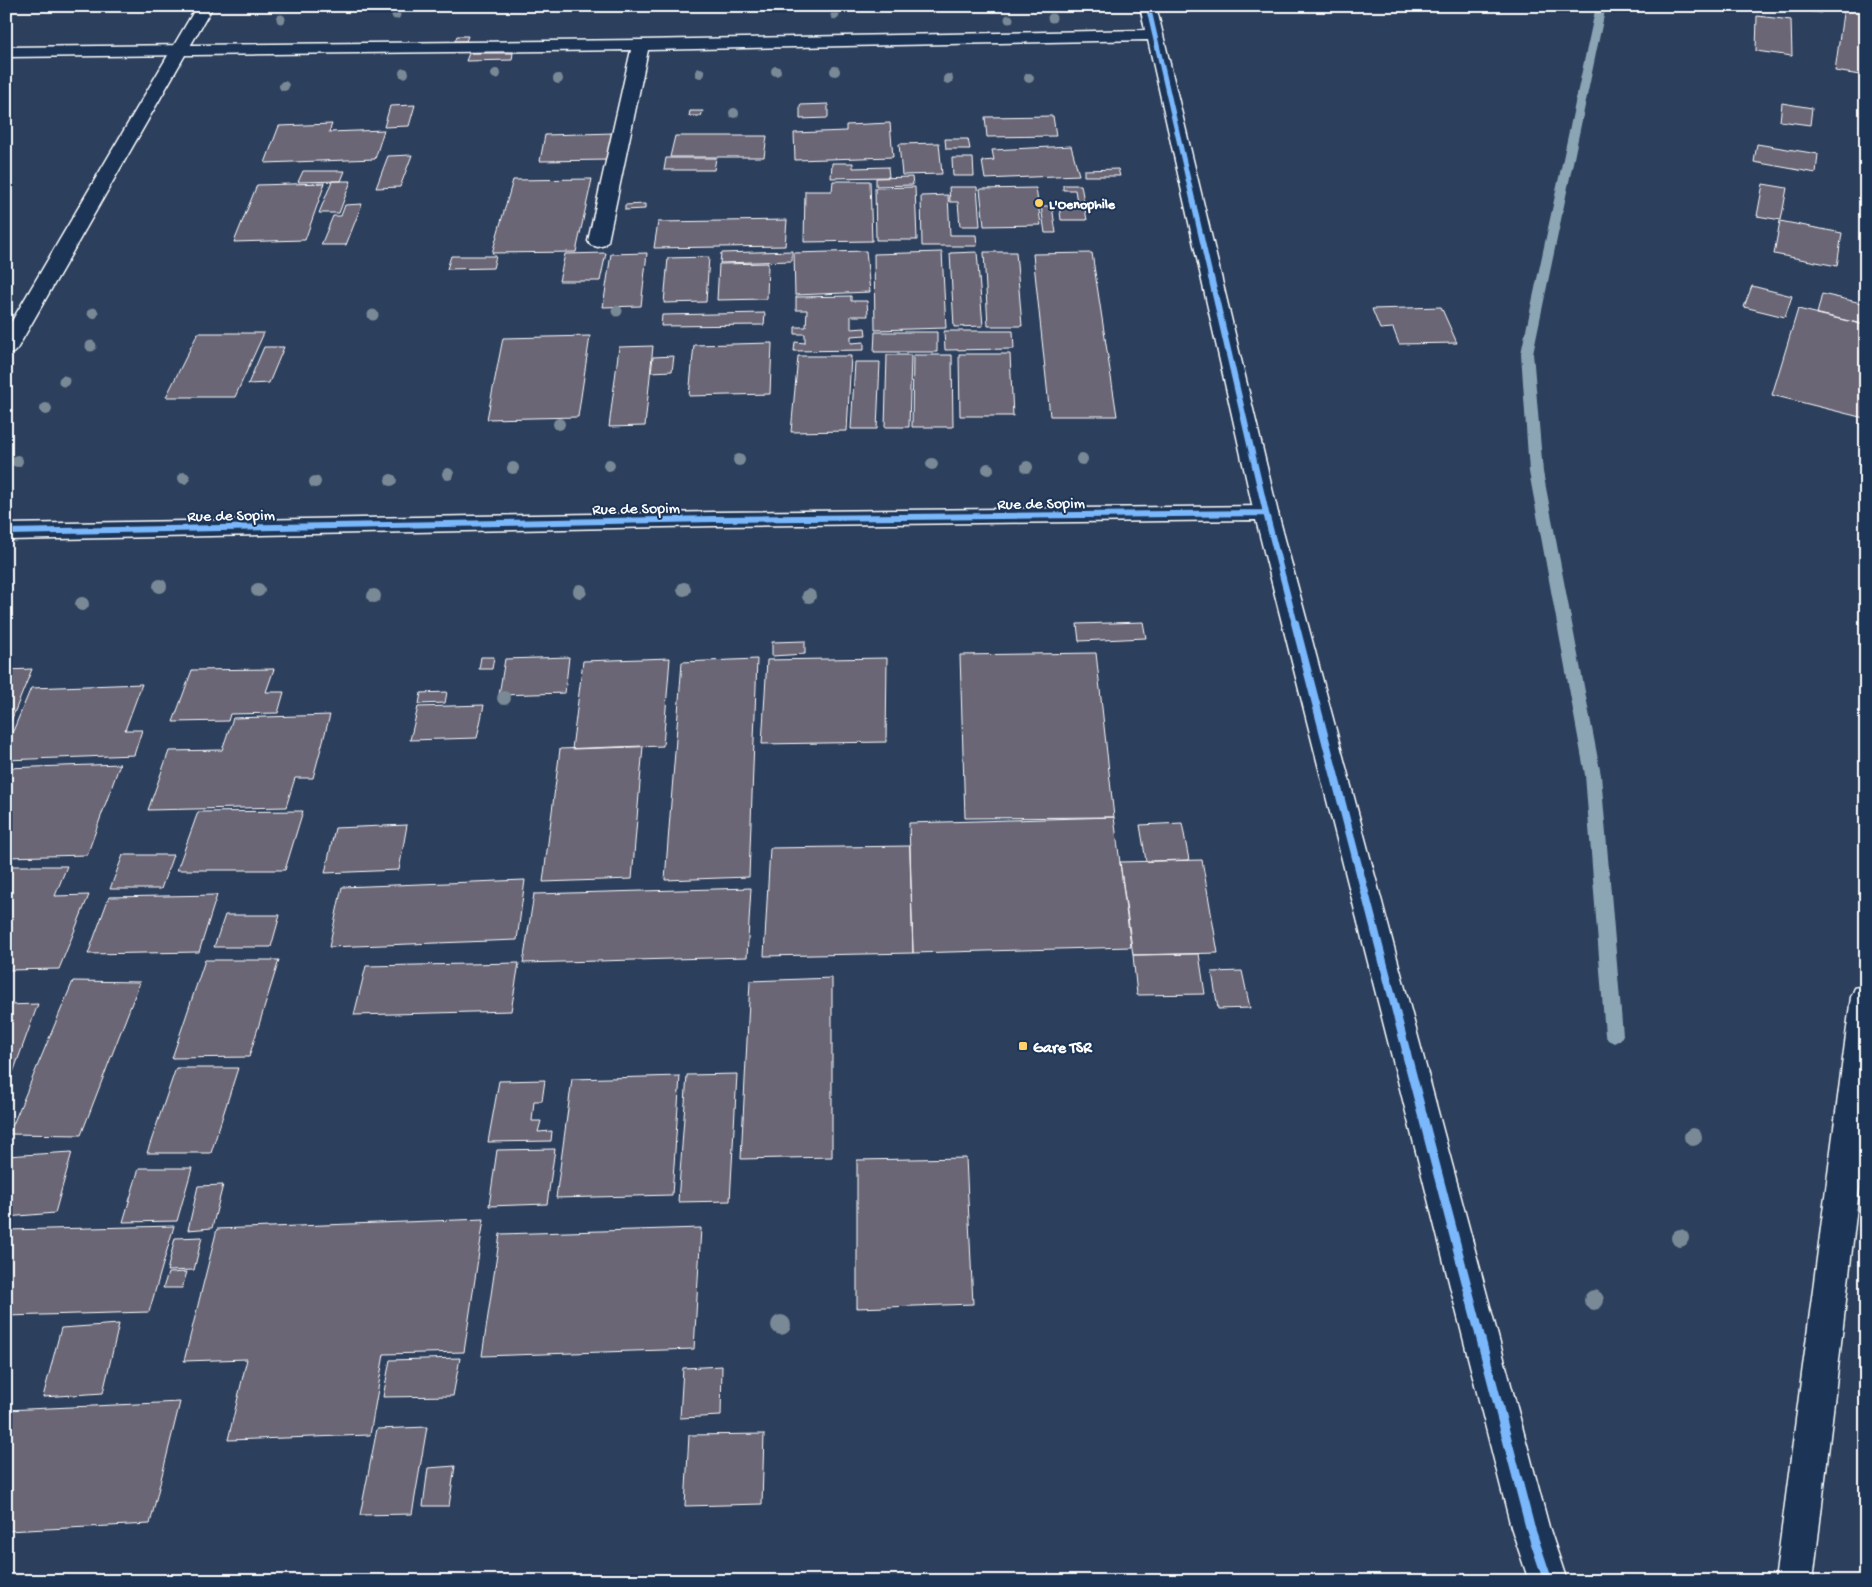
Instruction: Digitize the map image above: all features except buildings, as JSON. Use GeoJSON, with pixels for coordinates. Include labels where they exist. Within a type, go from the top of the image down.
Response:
{"type":"FeatureCollection","features":[{"type":"Feature","properties":{"kind":"street"},"geometry":{"type":"LineString","coordinates":[[6,349],[205,6]]}},
{"type":"Feature","properties":{"kind":"street"},"geometry":{"type":"LineString","coordinates":[[1148,6],[1266,513],[1530,1527],[1548,1581]]}},
{"type":"Feature","properties":{"kind":"street"},"geometry":{"type":"LineString","coordinates":[[6,52],[1155,35]]}},
{"type":"Feature","properties":{"kind":"street"},"geometry":{"type":"LineString","coordinates":[[598,241],[641,44]]}},
{"type":"Feature","properties":{"kind":"street","name":"Rue de Sopim"},"geometry":{"type":"LineString","coordinates":[[6,532],[704,519],[1266,513]]}},
{"type":"Feature","properties":{"kind":"street"},"geometry":{"type":"LineString","coordinates":[[1794,1581],[1866,997]]}},
{"type":"Feature","properties":{"kind":"waterway"},"geometry":{"type":"LineString","coordinates":[[1601,6],[1527,353],[1536,472],[1593,775],[1614,1035]]}},
{"type":"Feature","properties":{"kind":"cycle path"},"geometry":{"type":"LineString","coordinates":[[1148,6],[1266,513],[1530,1527],[1548,1581]]}},
{"type":"Feature","properties":{"kind":"cycle path"},"geometry":{"type":"LineString","coordinates":[[6,532],[714,519],[1266,513]]}},
{"type":"Feature","properties":{"kind":"place","name":"L'Oenophile"},"geometry":{"type":"Point","coordinates":[1039,203]}},
{"type":"Feature","properties":{"kind":"place","name":"Gare TSR"},"geometry":{"type":"Point","coordinates":[1023,1046]}}]}
